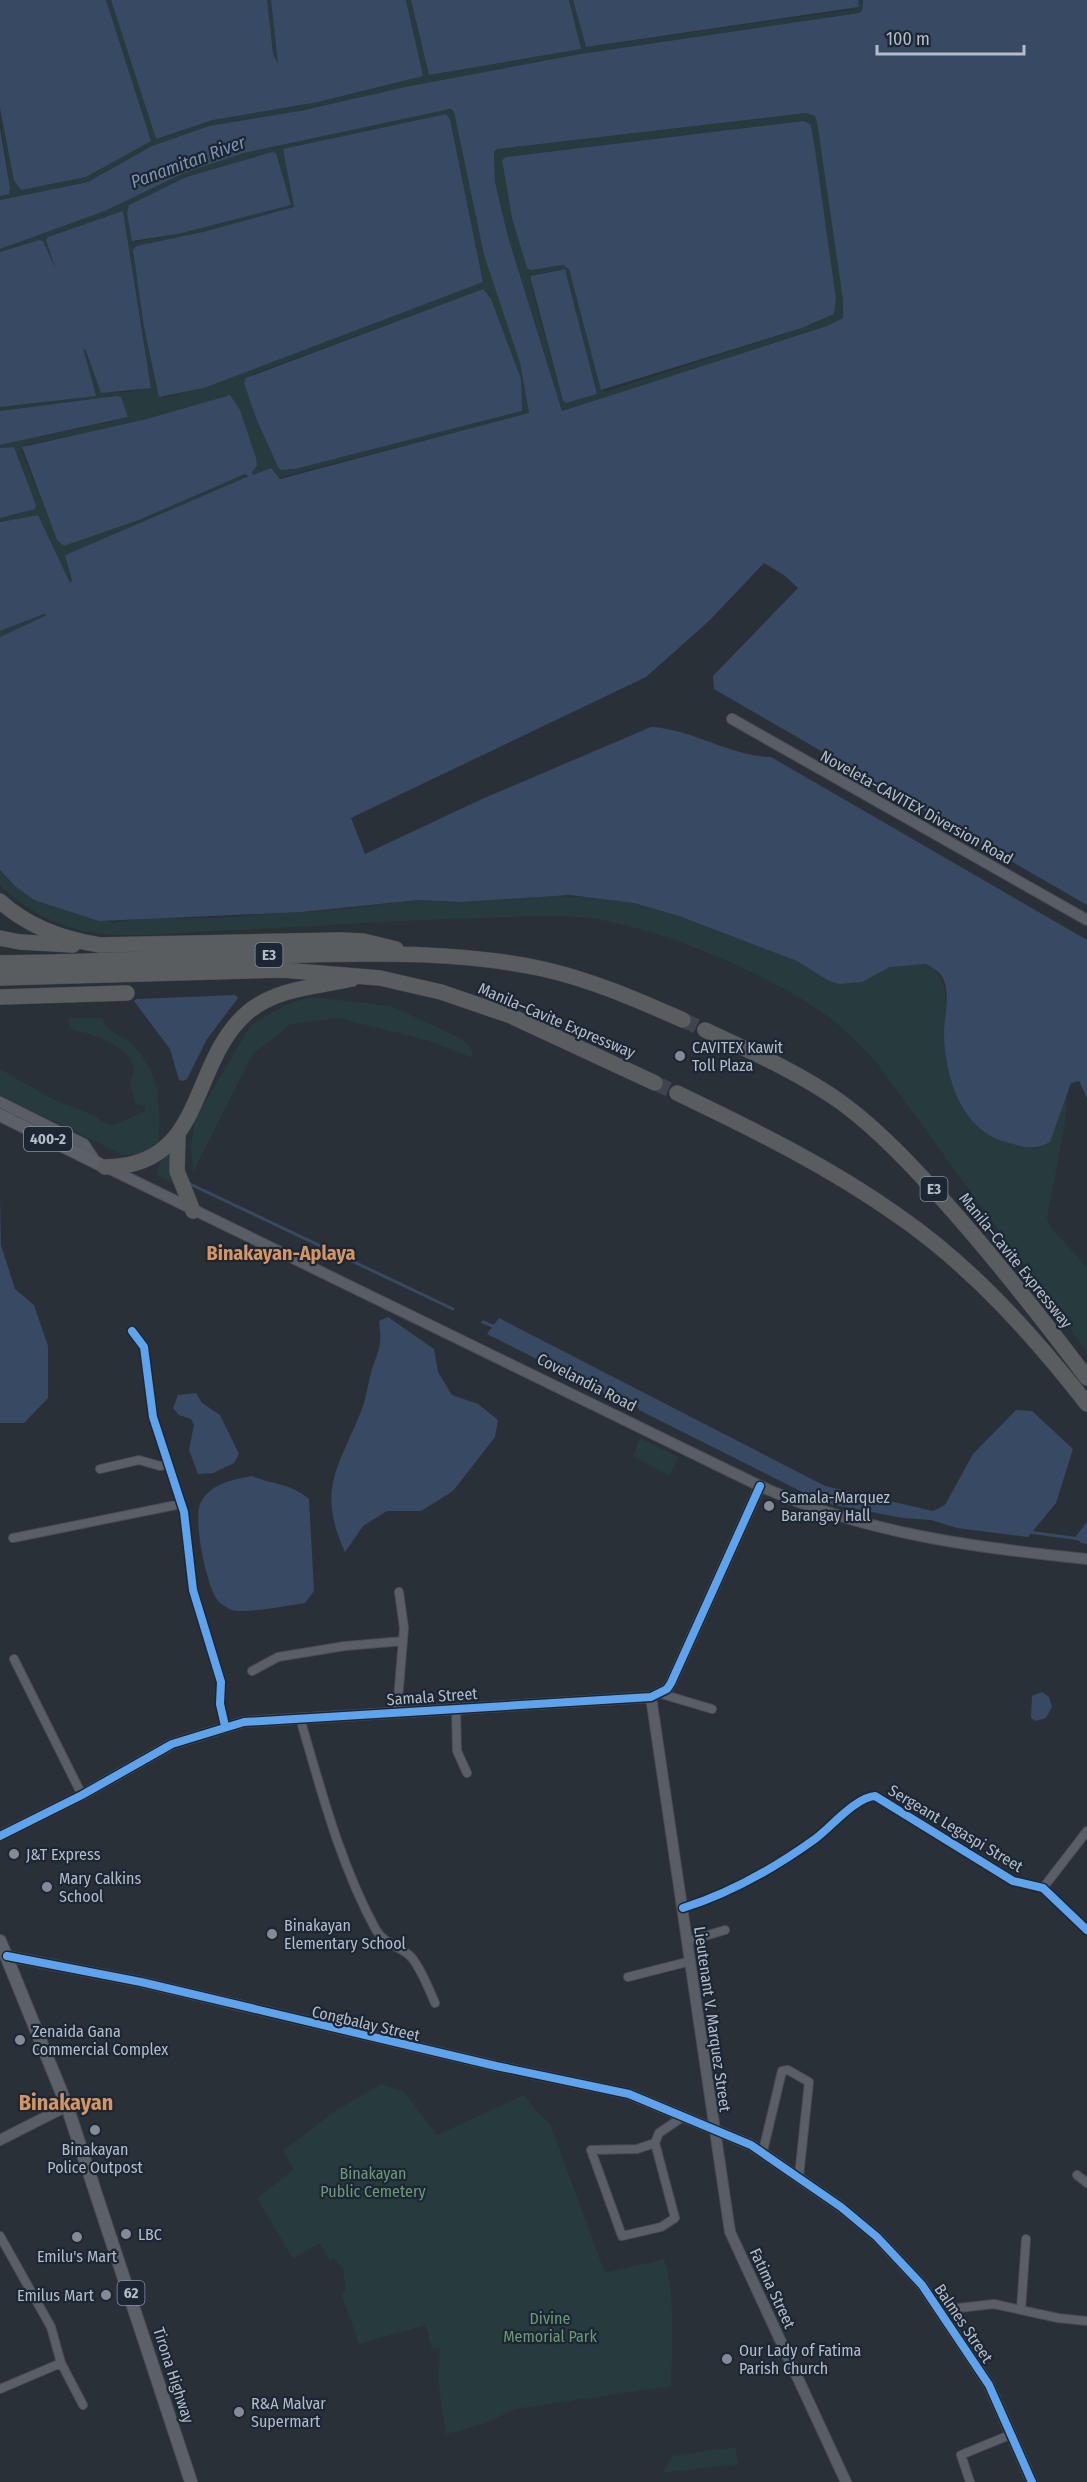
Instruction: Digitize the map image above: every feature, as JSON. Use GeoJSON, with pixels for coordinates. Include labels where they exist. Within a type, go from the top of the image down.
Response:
{"type":"FeatureCollection","features":[{"type":"Feature","properties":{"kind":"highway"},"geometry":{"type":"LineString","coordinates":[[0,901],[43,929],[72,940],[100,945]]}},
{"type":"Feature","properties":{"kind":"highway"},"geometry":{"type":"LineString","coordinates":[[0,938],[34,944],[100,945],[340,940],[375,943],[416,954]]}},
{"type":"Feature","properties":{"kind":"highway","name":"Manila–Cavite Expressway"},"geometry":{"type":"LineString","coordinates":[[121,968],[416,954],[485,959],[560,974],[618,992],[683,1020]]}},
{"type":"Feature","properties":{"kind":"highway","name":"E3"},"geometry":{"type":"LineString","coordinates":[[0,963],[121,968]]}},
{"type":"Feature","properties":{"kind":"highway","name":"Manila–Cavite Expressway"},"geometry":{"type":"LineString","coordinates":[[121,968],[283,970],[367,976],[424,987],[485,1006],[655,1083]]}},
{"type":"Feature","properties":{"kind":"highway","name":"E3"},"geometry":{"type":"LineString","coordinates":[[0,978],[121,968]]}},
{"type":"Feature","properties":{"kind":"highway"},"geometry":{"type":"LineString","coordinates":[[100,1165],[130,1166],[149,1160],[166,1148],[178,1134],[224,1042],[248,1012],[290,991],[367,976]]}},
{"type":"Feature","properties":{"kind":"highway"},"geometry":{"type":"LineString","coordinates":[[0,997],[127,993]]}},
{"type":"Feature","properties":{"kind":"highway","name":"Manila–Cavite Expressway"},"geometry":{"type":"LineString","coordinates":[[705,1030],[796,1074],[842,1103],[882,1136],[983,1245],[1028,1299],[1087,1378]]}},
{"type":"Feature","properties":{"kind":"highway","name":"E3"},"geometry":{"type":"LineString","coordinates":[[677,1093],[811,1160],[912,1226],[1002,1306],[1048,1354],[1087,1404]]}},
{"type":"Feature","properties":{"kind":"highway"},"geometry":{"type":"LineString","coordinates":[[178,1134],[177,1171],[193,1211]]}},
{"type":"Feature","properties":{"kind":"main road","name":"Covelandia Road"},"geometry":{"type":"LineString","coordinates":[[0,1115],[100,1165]]}},
{"type":"Feature","properties":{"kind":"main road","name":"Tirona Highway"},"geometry":{"type":"LineString","coordinates":[[0,1941],[3,1955],[67,2106],[191,2482]]}},
{"type":"Feature","properties":{"kind":"street","name":"Noveleta-CAVITEX Diversion Road"},"geometry":{"type":"LineString","coordinates":[[732,719],[1087,920]]}},
{"type":"Feature","properties":{"kind":"street","name":"Covelandia Road"},"geometry":{"type":"LineString","coordinates":[[0,1102],[84,1144],[100,1165],[460,1338],[760,1486],[811,1508],[864,1524],[980,1546],[1087,1559]]}},
{"type":"Feature","properties":{"kind":"street"},"geometry":{"type":"LineString","coordinates":[[132,1331],[144,1347],[149,1401],[181,1504],[193,1590],[221,1682],[220,1704],[225,1726]]}},
{"type":"Feature","properties":{"kind":"street"},"geometry":{"type":"LineString","coordinates":[[100,1469],[139,1460],[160,1466],[168,1464]]}},
{"type":"Feature","properties":{"kind":"street"},"geometry":{"type":"LineString","coordinates":[[654,1695],[668,1689],[760,1486]]}},
{"type":"Feature","properties":{"kind":"street"},"geometry":{"type":"LineString","coordinates":[[13,1538],[181,1504]]}},
{"type":"Feature","properties":{"kind":"street"},"geometry":{"type":"LineString","coordinates":[[397,1711],[403,1641],[399,1592]]}},
{"type":"Feature","properties":{"kind":"street"},"geometry":{"type":"LineString","coordinates":[[252,1671],[278,1657],[345,1646],[403,1641]]}},
{"type":"Feature","properties":{"kind":"street"},"geometry":{"type":"LineString","coordinates":[[14,1659],[82,1795]]}},
{"type":"Feature","properties":{"kind":"street"},"geometry":{"type":"LineString","coordinates":[[654,1695],[712,1709]]}},
{"type":"Feature","properties":{"kind":"street","name":"Samala Street"},"geometry":{"type":"LineString","coordinates":[[0,1836],[82,1795],[172,1744],[225,1726],[244,1722],[654,1695]]}},
{"type":"Feature","properties":{"kind":"street","name":"Lieutenant V. Marquez Street"},"geometry":{"type":"LineString","coordinates":[[654,1695],[715,2131]]}},
{"type":"Feature","properties":{"kind":"street"},"geometry":{"type":"LineString","coordinates":[[456,1708],[457,1751],[467,1773]]}},
{"type":"Feature","properties":{"kind":"street"},"geometry":{"type":"LineString","coordinates":[[300,1718],[328,1816],[353,1881],[377,1932],[390,1946],[411,1957],[435,2003]]}},
{"type":"Feature","properties":{"kind":"street","name":"Sergeant Legaspi Street"},"geometry":{"type":"LineString","coordinates":[[683,1908],[709,1900],[775,1863],[814,1839],[864,1798],[875,1796],[1013,1881],[1043,1888]]}},
{"type":"Feature","properties":{"kind":"street"},"geometry":{"type":"LineString","coordinates":[[1087,1831],[1043,1888],[1087,1930]]}},
{"type":"Feature","properties":{"kind":"street"},"geometry":{"type":"LineString","coordinates":[[688,1941],[725,1930]]}},
{"type":"Feature","properties":{"kind":"street","name":"Congbalay Street"},"geometry":{"type":"LineString","coordinates":[[3,1955],[141,1982],[484,2064],[629,2094],[715,2131]]}},
{"type":"Feature","properties":{"kind":"street"},"geometry":{"type":"LineString","coordinates":[[628,1977],[691,1961]]}},
{"type":"Feature","properties":{"kind":"street"},"geometry":{"type":"LineString","coordinates":[[763,2151],[782,2071],[788,2070],[809,2082],[799,2176]]}},
{"type":"Feature","properties":{"kind":"street"},"geometry":{"type":"LineString","coordinates":[[0,2140],[67,2106]]}},
{"type":"Feature","properties":{"kind":"street"},"geometry":{"type":"LineString","coordinates":[[655,2143],[637,2149],[591,2150],[622,2236],[661,2228],[675,2218],[655,2143],[659,2133],[684,2116]]}},
{"type":"Feature","properties":{"kind":"street","name":"Balmes Street"},"geometry":{"type":"LineString","coordinates":[[715,2131],[763,2151],[799,2176],[877,2237],[914,2277],[941,2310],[989,2385],[1032,2482]]}},
{"type":"Feature","properties":{"kind":"street","name":"Fatima Street"},"geometry":{"type":"LineString","coordinates":[[715,2131],[730,2232],[846,2482]]}},
{"type":"Feature","properties":{"kind":"street"},"geometry":{"type":"LineString","coordinates":[[1077,2175],[1087,2183]]}},
{"type":"Feature","properties":{"kind":"street"},"geometry":{"type":"LineString","coordinates":[[0,2236],[51,2327],[61,2364],[83,2405]]}},
{"type":"Feature","properties":{"kind":"street"},"geometry":{"type":"LineString","coordinates":[[1021,2309],[1026,2239]]}},
{"type":"Feature","properties":{"kind":"street"},"geometry":{"type":"LineString","coordinates":[[941,2310],[994,2304],[1087,2321]]}},
{"type":"Feature","properties":{"kind":"street"},"geometry":{"type":"LineString","coordinates":[[0,2389],[61,2364]]}},
{"type":"Feature","properties":{"kind":"street"},"geometry":{"type":"LineString","coordinates":[[970,2482],[961,2455],[1012,2434]]}},
{"type":"Feature","properties":{"kind":"green space"},"geometry":{"type":"Polygon","coordinates":[[[106,0],[111,0],[156,139],[213,120],[318,102],[422,76],[406,0],[411,0],[429,75],[580,49],[569,0],[573,0],[586,47],[856,9],[859,7],[858,0],[863,0],[862,11],[859,13],[580,54],[405,87],[300,111],[209,126],[152,146],[88,182],[0,200],[0,196],[9,194],[0,108],[14,181],[21,190],[86,177],[99,170],[114,27],[106,0]]]}},
{"type":"Feature","properties":{"kind":"green space"},"geometry":{"type":"Polygon","coordinates":[[[267,0],[271,0],[279,64],[273,53],[267,0]]]}},
{"type":"Feature","properties":{"kind":"green space"},"geometry":{"type":"Polygon","coordinates":[[[443,109],[454,112],[484,255],[520,363],[529,414],[278,478],[270,468],[253,475],[226,395],[177,412],[26,445],[22,451],[57,540],[64,546],[139,520],[245,474],[249,476],[70,553],[66,562],[72,580],[70,584],[38,515],[0,522],[0,518],[36,505],[14,447],[0,448],[0,445],[114,421],[116,396],[0,411],[0,407],[26,404],[82,348],[86,350],[101,393],[129,392],[151,386],[123,212],[46,240],[55,269],[39,240],[0,252],[0,249],[105,211],[184,173],[244,153],[443,109]],[[446,114],[283,149],[295,207],[203,232],[136,246],[162,398],[204,388],[483,281],[450,119],[446,114]],[[272,152],[186,177],[129,205],[135,242],[178,234],[290,205],[272,152]],[[483,289],[253,374],[288,470],[522,411],[483,289]]]}},
{"type":"Feature","properties":{"kind":"green space"},"geometry":{"type":"Polygon","coordinates":[[[806,113],[815,116],[843,300],[843,318],[827,326],[562,411],[508,237],[495,182],[494,152],[497,149],[806,113]],[[786,123],[506,157],[502,160],[512,218],[531,270],[563,265],[569,269],[604,392],[802,328],[820,321],[833,311],[836,299],[811,125],[786,123]],[[562,269],[531,276],[533,293],[563,401],[597,394],[570,287],[562,269]]]}},
{"type":"Feature","properties":{"kind":"green space"},"geometry":{"type":"Polygon","coordinates":[[[44,614],[47,615],[45,619],[0,637],[0,631],[44,614]]]}},
{"type":"Feature","properties":{"kind":"green space"},"geometry":{"type":"Polygon","coordinates":[[[0,870],[7,878],[114,923],[141,918],[214,918],[333,910],[418,900],[461,902],[549,896],[593,897],[634,903],[679,916],[797,961],[827,980],[872,976],[890,967],[926,964],[934,970],[944,986],[946,1005],[944,1035],[1067,1096],[1065,1124],[1047,1218],[1051,1228],[1087,1267],[1087,1352],[877,1063],[846,1032],[803,999],[712,954],[647,931],[616,923],[576,917],[448,919],[150,935],[104,934],[65,926],[30,909],[0,885],[0,870]]]}},
{"type":"Feature","properties":{"kind":"green space"},"geometry":{"type":"Polygon","coordinates":[[[311,997],[391,1006],[462,1039],[471,1048],[473,1058],[427,1040],[338,1018],[291,1024],[253,1054],[193,1172],[191,1147],[195,1119],[251,1025],[287,1004],[311,997]]]}},
{"type":"Feature","properties":{"kind":"green space"},"geometry":{"type":"Polygon","coordinates":[[[68,1018],[103,1018],[107,1027],[133,1045],[142,1056],[154,1080],[159,1105],[158,1146],[148,1154],[123,1155],[0,1095],[0,1069],[52,1099],[93,1115],[102,1122],[114,1125],[145,1111],[145,1106],[135,1104],[130,1082],[133,1071],[131,1061],[125,1052],[104,1040],[70,1029],[68,1018]]]}},
{"type":"Feature","properties":{"kind":"green space"},"geometry":{"type":"Polygon","coordinates":[[[172,1151],[177,1186],[158,1175],[157,1171],[159,1164],[172,1151]]]}},
{"type":"Feature","properties":{"kind":"green space"},"geometry":{"type":"Polygon","coordinates":[[[640,1438],[678,1457],[670,1476],[633,1456],[640,1438]]]}},
{"type":"Feature","properties":{"kind":"green space"},"geometry":{"type":"Polygon","coordinates":[[[381,2084],[404,2092],[437,2135],[524,2095],[550,2124],[605,2273],[664,2259],[672,2306],[671,2386],[516,2409],[483,2424],[446,2434],[438,2379],[440,2348],[432,2349],[426,2325],[359,2344],[341,2293],[346,2290],[343,2269],[334,2258],[330,2260],[320,2243],[293,2259],[257,2198],[294,2169],[283,2151],[332,2113],[381,2084]]]}},
{"type":"Feature","properties":{"kind":"green space"},"geometry":{"type":"Polygon","coordinates":[[[735,2447],[738,2464],[663,2473],[672,2456],[735,2447]]]}},
{"type":"Feature","properties":{"kind":"water"},"geometry":{"type":"Polygon","coordinates":[[[0,0],[106,0],[151,141],[86,177],[21,190],[14,181],[0,108],[0,0]]]}},
{"type":"Feature","properties":{"kind":"water"},"geometry":{"type":"Polygon","coordinates":[[[111,0],[267,0],[273,53],[278,64],[271,0],[406,0],[423,76],[318,102],[213,120],[156,139],[111,0]]]}},
{"type":"Feature","properties":{"kind":"water"},"geometry":{"type":"Polygon","coordinates":[[[411,0],[569,0],[581,49],[429,75],[411,0]]]}},
{"type":"Feature","properties":{"kind":"water"},"geometry":{"type":"Polygon","coordinates":[[[573,0],[858,0],[859,7],[586,47],[573,0]]]}},
{"type":"Feature","properties":{"kind":"water","name":"Panamitan River"},"geometry":{"type":"Polygon","coordinates":[[[863,0],[1087,0],[1087,905],[714,689],[713,676],[798,588],[784,575],[764,563],[709,621],[646,677],[351,818],[365,854],[482,799],[651,727],[682,732],[756,756],[771,757],[1087,940],[1087,1098],[1079,1081],[1071,1083],[1050,1142],[1034,1147],[1023,1147],[1006,1142],[990,1136],[967,1114],[952,1083],[945,1050],[946,988],[939,973],[926,964],[890,967],[862,982],[839,984],[827,980],[797,961],[679,916],[634,903],[570,895],[461,902],[418,900],[302,912],[99,921],[34,900],[15,886],[0,870],[0,637],[47,615],[44,614],[0,631],[0,522],[38,515],[70,583],[72,580],[65,556],[70,553],[249,476],[245,474],[139,520],[64,546],[57,540],[22,447],[147,419],[230,395],[240,410],[256,458],[257,466],[252,472],[253,475],[271,468],[280,479],[529,413],[520,363],[484,255],[454,112],[450,109],[244,153],[184,173],[105,211],[0,249],[0,200],[88,182],[152,146],[209,126],[300,111],[405,87],[580,54],[862,11],[863,0]],[[806,113],[497,149],[494,152],[495,182],[508,237],[562,411],[827,326],[843,318],[843,300],[815,116],[806,113]]]}},
{"type":"Feature","properties":{"kind":"water"},"geometry":{"type":"Polygon","coordinates":[[[446,114],[450,119],[483,282],[204,388],[159,397],[144,327],[133,250],[136,246],[203,232],[294,207],[283,149],[446,114]]]}},
{"type":"Feature","properties":{"kind":"water"},"geometry":{"type":"Polygon","coordinates":[[[804,121],[811,125],[815,149],[836,299],[834,314],[802,328],[601,390],[569,269],[563,265],[531,270],[527,268],[512,218],[502,160],[506,157],[804,121]]]}},
{"type":"Feature","properties":{"kind":"water"},"geometry":{"type":"Polygon","coordinates":[[[0,128],[10,188],[9,194],[0,196],[0,128]]]}},
{"type":"Feature","properties":{"kind":"water"},"geometry":{"type":"Polygon","coordinates":[[[272,152],[276,153],[291,205],[178,234],[132,241],[127,213],[129,205],[186,177],[272,152]]]}},
{"type":"Feature","properties":{"kind":"water"},"geometry":{"type":"Polygon","coordinates":[[[123,211],[151,388],[101,393],[83,348],[96,396],[0,407],[0,252],[39,240],[43,241],[55,268],[46,240],[48,237],[123,211]]]}},
{"type":"Feature","properties":{"kind":"water"},"geometry":{"type":"Polygon","coordinates":[[[565,269],[597,394],[566,403],[563,401],[531,280],[531,276],[565,269]]]}},
{"type":"Feature","properties":{"kind":"water"},"geometry":{"type":"Polygon","coordinates":[[[483,289],[491,299],[521,379],[522,411],[295,469],[281,470],[278,467],[256,418],[244,383],[246,378],[483,289]]]}},
{"type":"Feature","properties":{"kind":"water"},"geometry":{"type":"Polygon","coordinates":[[[121,397],[128,417],[0,445],[0,411],[121,397]]]}},
{"type":"Feature","properties":{"kind":"water"},"geometry":{"type":"Polygon","coordinates":[[[14,447],[36,505],[35,509],[0,518],[0,448],[14,447]]]}},
{"type":"Feature","properties":{"kind":"water"},"geometry":{"type":"Polygon","coordinates":[[[235,995],[238,998],[207,1039],[187,1079],[179,1080],[170,1049],[134,1001],[136,999],[235,995]]]}},
{"type":"Feature","properties":{"kind":"water"},"geometry":{"type":"Polygon","coordinates":[[[0,1197],[1,1245],[15,1289],[34,1305],[48,1346],[48,1398],[24,1423],[0,1423],[0,1197]]]}},
{"type":"Feature","properties":{"kind":"water"},"geometry":{"type":"Polygon","coordinates":[[[388,1317],[434,1349],[438,1372],[452,1395],[478,1404],[498,1420],[495,1437],[453,1491],[421,1511],[387,1511],[363,1526],[345,1552],[336,1530],[332,1511],[334,1479],[364,1404],[380,1346],[379,1321],[388,1317]]]}},
{"type":"Feature","properties":{"kind":"water"},"geometry":{"type":"Polygon","coordinates":[[[499,1318],[825,1486],[933,1511],[945,1505],[973,1454],[1016,1410],[1032,1411],[1073,1449],[1056,1503],[1028,1537],[957,1528],[931,1520],[903,1518],[824,1503],[639,1410],[636,1402],[624,1396],[614,1398],[487,1334],[499,1318]]]}},
{"type":"Feature","properties":{"kind":"water"},"geometry":{"type":"Polygon","coordinates":[[[196,1393],[202,1403],[220,1415],[239,1454],[234,1463],[213,1473],[198,1474],[189,1450],[194,1425],[191,1419],[179,1415],[173,1408],[178,1395],[196,1393]]]}},
{"type":"Feature","properties":{"kind":"water"},"geometry":{"type":"Polygon","coordinates":[[[252,1476],[288,1487],[309,1499],[314,1591],[305,1603],[257,1610],[232,1610],[220,1603],[210,1585],[202,1554],[198,1523],[201,1502],[217,1486],[252,1476]]]}},
{"type":"Feature","properties":{"kind":"water"},"geometry":{"type":"Polygon","coordinates":[[[1087,1522],[1087,1544],[1081,1543],[1076,1536],[1087,1522]]]}},
{"type":"Feature","properties":{"kind":"water"},"geometry":{"type":"Polygon","coordinates":[[[1042,1692],[1049,1697],[1052,1707],[1046,1718],[1036,1721],[1031,1718],[1032,1696],[1042,1692]]]}},
{"type":"Feature","properties":{"kind":"waterway"},"geometry":{"type":"LineString","coordinates":[[190,1184],[453,1309]]}},
{"type":"Feature","properties":{"kind":"waterway"},"geometry":{"type":"LineString","coordinates":[[483,1322],[495,1327]]}},
{"type":"Feature","properties":{"kind":"waterway"},"geometry":{"type":"LineString","coordinates":[[1029,1532],[1087,1540]]}},
{"type":"Feature","properties":{"kind":"tunnel"},"geometry":{"type":"LineString","coordinates":[[683,1020],[705,1030]]}},
{"type":"Feature","properties":{"kind":"tunnel"},"geometry":{"type":"LineString","coordinates":[[655,1083],[677,1093]]}},
{"type":"Feature","properties":{"kind":"cycle path"},"geometry":{"type":"LineString","coordinates":[[132,1331],[144,1347],[153,1417],[184,1512],[193,1590],[221,1682],[220,1704],[225,1726]]}},
{"type":"Feature","properties":{"kind":"cycle path"},"geometry":{"type":"LineString","coordinates":[[0,1836],[82,1795],[172,1744],[244,1722],[651,1697],[667,1689],[671,1683],[760,1486]]}},
{"type":"Feature","properties":{"kind":"cycle path"},"geometry":{"type":"LineString","coordinates":[[683,1908],[734,1887],[784,1860],[815,1839],[852,1807],[875,1796],[1013,1881],[1043,1888],[1087,1930]]}},
{"type":"Feature","properties":{"kind":"cycle path"},"geometry":{"type":"LineString","coordinates":[[7,1956],[141,1982],[496,2066],[629,2094],[751,2145],[841,2207],[877,2237],[922,2285],[989,2385],[1032,2482]]}},
{"type":"Feature","properties":{"kind":"place","name":"CAVITEX Kawit Toll Plaza"},"geometry":{"type":"Point","coordinates":[680,1056]}},
{"type":"Feature","properties":{"kind":"place","name":"Samala-Marquez Barangay Hall"},"geometry":{"type":"Point","coordinates":[769,1506]}},
{"type":"Feature","properties":{"kind":"place","name":"J&T Express"},"geometry":{"type":"Point","coordinates":[14,1854]}},
{"type":"Feature","properties":{"kind":"place","name":"Mary Calkins School"},"geometry":{"type":"Point","coordinates":[47,1887]}},
{"type":"Feature","properties":{"kind":"place","name":"Binakayan Elementary School"},"geometry":{"type":"Point","coordinates":[272,1934]}},
{"type":"Feature","properties":{"kind":"place","name":"Zenaida Gana Commercial Complex"},"geometry":{"type":"Point","coordinates":[20,2040]}},
{"type":"Feature","properties":{"kind":"place","name":"Binakayan Police Outpost"},"geometry":{"type":"Point","coordinates":[95,2130]}},
{"type":"Feature","properties":{"kind":"place","name":"LBC"},"geometry":{"type":"Point","coordinates":[126,2234]}},
{"type":"Feature","properties":{"kind":"place","name":"Emilu's Mart"},"geometry":{"type":"Point","coordinates":[77,2237]}},
{"type":"Feature","properties":{"kind":"place","name":"Emilus Mart"},"geometry":{"type":"Point","coordinates":[106,2295]}},
{"type":"Feature","properties":{"kind":"place","name":"Our Lady of Fatima Parish Church"},"geometry":{"type":"Point","coordinates":[727,2359]}},
{"type":"Feature","properties":{"kind":"place","name":"R&A Malvar Supermart"},"geometry":{"type":"Point","coordinates":[239,2412]}},
{"type":"Feature","properties":{"kind":"district","name":"Binakayan-Aplaya"},"geometry":{"type":"Point","coordinates":[281,1253]}},
{"type":"Feature","properties":{"kind":"district","name":"Binakayan"},"geometry":{"type":"Point","coordinates":[66,2102]}},
{"type":"Feature","properties":{"kind":"park label","name":"Binakayan Public Cemetery"},"geometry":{"type":"Point","coordinates":[373,2182]}},
{"type":"Feature","properties":{"kind":"park label","name":"Divine Memorial Park"},"geometry":{"type":"Point","coordinates":[550,2327]}}]}
